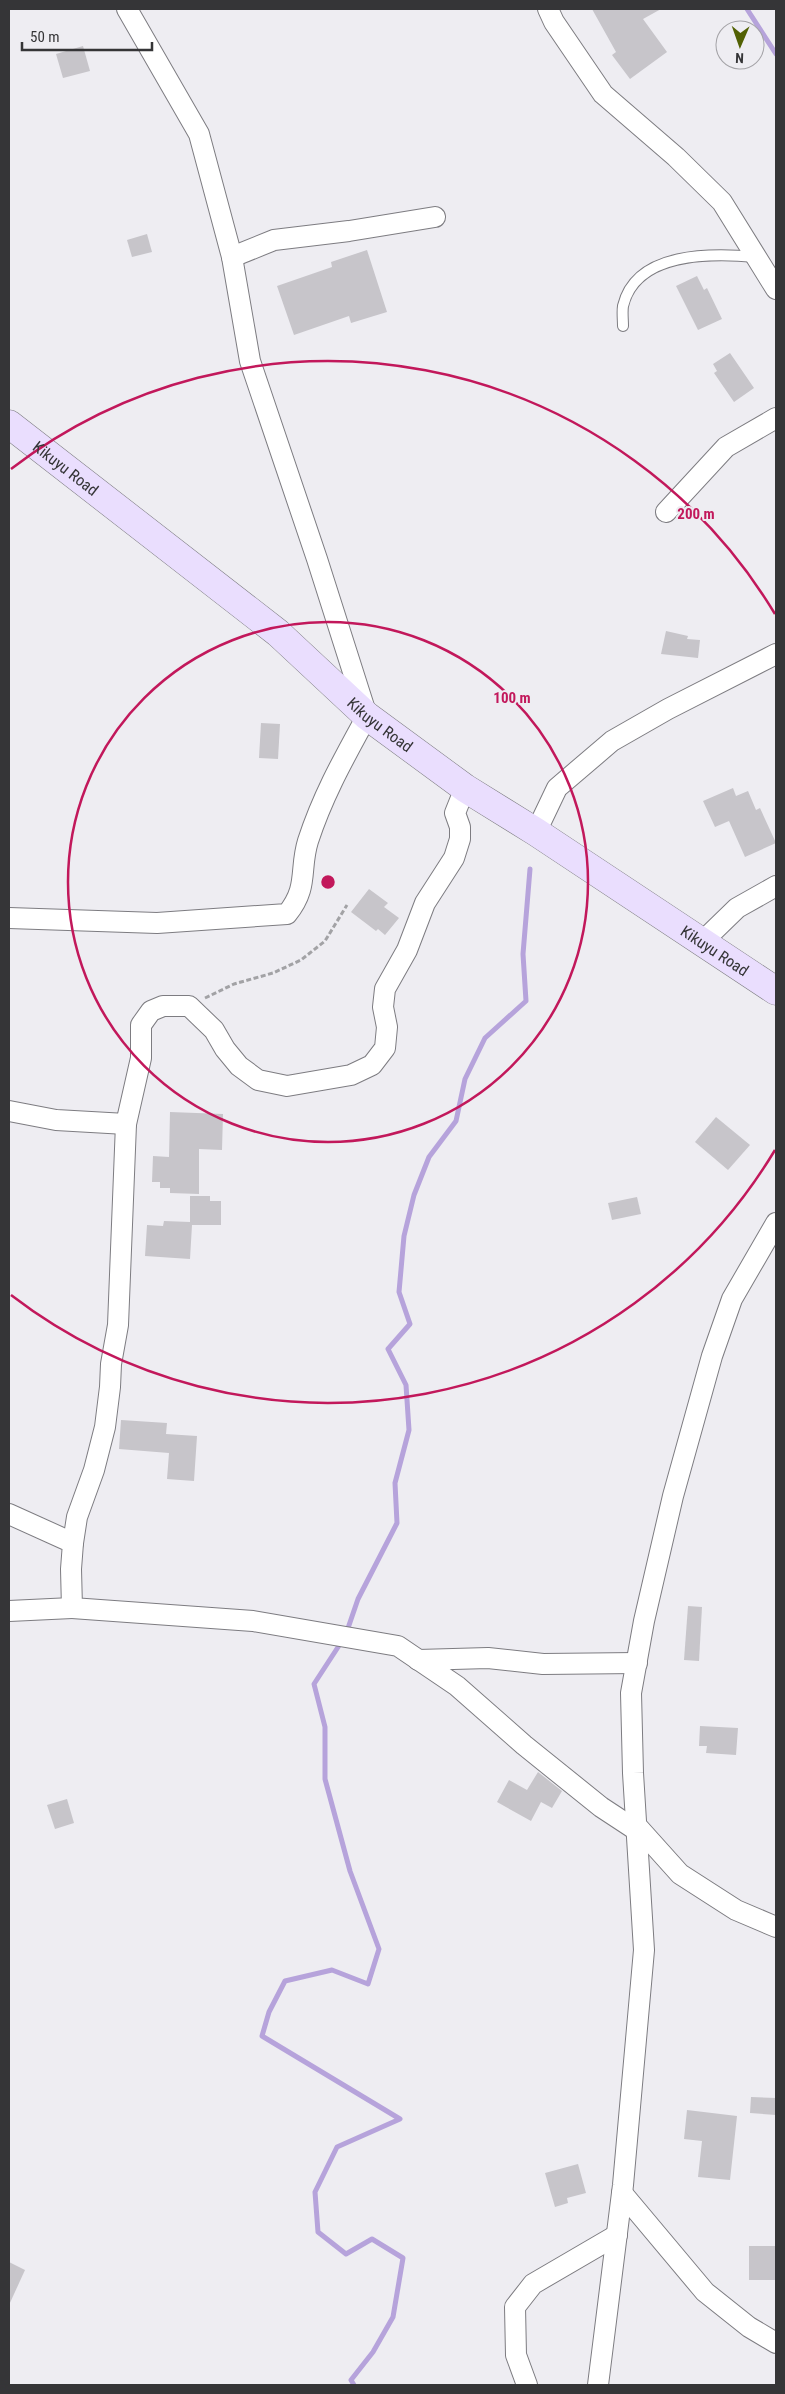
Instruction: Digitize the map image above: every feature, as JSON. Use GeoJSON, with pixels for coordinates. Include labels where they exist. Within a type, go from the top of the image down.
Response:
{"type":"FeatureCollection","features":[{"type":"Feature","properties":{"kind":"main road","name":"Kikuyu Road"},"geometry":{"type":"LineString","coordinates":[[9,424],[278,633],[367,716],[465,788],[536,832],[776,991]]}},
{"type":"Feature","properties":{"kind":"street"},"geometry":{"type":"LineString","coordinates":[[9,918],[157,923],[287,914],[297,901],[304,878],[308,844],[328,787],[367,716],[314,549],[250,361],[232,257],[199,134],[126,9]]}},
{"type":"Feature","properties":{"kind":"street"},"geometry":{"type":"LineString","coordinates":[[548,9],[554,22],[603,94],[676,157],[716,196],[734,219],[776,289]]}},
{"type":"Feature","properties":{"kind":"street"},"geometry":{"type":"LineString","coordinates":[[232,257],[274,240],[349,231],[435,217]]}},
{"type":"Feature","properties":{"kind":"street"},"geometry":{"type":"LineString","coordinates":[[666,512],[726,447],[776,418]]}},
{"type":"Feature","properties":{"kind":"street"},"geometry":{"type":"LineString","coordinates":[[536,832],[557,788],[612,741],[668,709],[776,654]]}},
{"type":"Feature","properties":{"kind":"street"},"geometry":{"type":"LineString","coordinates":[[72,1608],[71,1569],[73,1543],[78,1517],[94,1470],[104,1427],[111,1364],[115,1348],[126,1162],[126,1124],[141,1058],[141,1025],[151,1012],[163,1006],[189,1006],[214,1030],[225,1049],[240,1066],[258,1080],[287,1086],[351,1075],[372,1065],[385,1048],[387,1027],[383,1007],[385,988],[407,950],[425,903],[454,858],[460,839],[460,827],[455,812],[465,788]]}},
{"type":"Feature","properties":{"kind":"street"},"geometry":{"type":"LineString","coordinates":[[702,942],[737,908],[776,886]]}},
{"type":"Feature","properties":{"kind":"street"},"geometry":{"type":"LineString","coordinates":[[9,1110],[56,1120],[126,1124]]}},
{"type":"Feature","properties":{"kind":"street"},"geometry":{"type":"LineString","coordinates":[[598,2385],[622,2193],[644,1950],[636,1828],[631,1693],[644,1621],[673,1496],[712,1356],[732,1299],[776,1223]]}},
{"type":"Feature","properties":{"kind":"street"},"geometry":{"type":"LineString","coordinates":[[9,1514],[73,1543]]}},
{"type":"Feature","properties":{"kind":"street"},"geometry":{"type":"LineString","coordinates":[[9,1611],[72,1608],[253,1620],[398,1646],[457,1686],[524,1745],[601,1807],[636,1828],[680,1874],[736,1910],[776,1927]]}},
{"type":"Feature","properties":{"kind":"street"},"geometry":{"type":"LineString","coordinates":[[418,1660],[488,1658],[543,1664],[636,1663]]}},
{"type":"Feature","properties":{"kind":"street"},"geometry":{"type":"LineString","coordinates":[[622,2193],[705,2292],[750,2327],[776,2343]]}},
{"type":"Feature","properties":{"kind":"street"},"geometry":{"type":"LineString","coordinates":[[527,2385],[516,2355],[515,2307],[533,2284],[617,2235]]}},
{"type":"Feature","properties":{"kind":"lane"},"geometry":{"type":"LineString","coordinates":[[623,326],[623,307],[632,287],[648,270],[668,262],[702,256],[756,257]]}},
{"type":"Feature","properties":{"kind":"path"},"geometry":{"type":"LineString","coordinates":[[189,1006],[234,984],[273,973],[301,960],[324,942],[347,905]]}},
{"type":"Feature","properties":{"kind":"building"},"geometry":{"type":"Polygon","coordinates":[[[592,9],[661,9],[643,19],[667,52],[630,79],[612,55],[616,52],[592,9]]]}},
{"type":"Feature","properties":{"kind":"building"},"geometry":{"type":"Polygon","coordinates":[[[83,46],[90,71],[63,78],[56,54],[83,46]]]}},
{"type":"Feature","properties":{"kind":"building"},"geometry":{"type":"Polygon","coordinates":[[[147,234],[152,252],[132,257],[127,240],[147,234]]]}},
{"type":"Feature","properties":{"kind":"building"},"geometry":{"type":"Polygon","coordinates":[[[367,250],[387,312],[351,323],[349,316],[294,335],[277,286],[332,267],[331,262],[367,250]]]}},
{"type":"Feature","properties":{"kind":"building"},"geometry":{"type":"Polygon","coordinates":[[[697,276],[704,290],[707,288],[722,319],[698,330],[676,286],[697,276]]]}},
{"type":"Feature","properties":{"kind":"building"},"geometry":{"type":"Polygon","coordinates":[[[730,353],[754,388],[734,402],[714,373],[717,371],[713,364],[730,353]]]}},
{"type":"Feature","properties":{"kind":"building"},"geometry":{"type":"Polygon","coordinates":[[[666,631],[688,636],[687,639],[700,640],[698,658],[661,654],[666,631]]]}},
{"type":"Feature","properties":{"kind":"building"},"geometry":{"type":"Polygon","coordinates":[[[261,723],[280,724],[278,759],[259,758],[261,723]]]}},
{"type":"Feature","properties":{"kind":"building"},"geometry":{"type":"Polygon","coordinates":[[[733,788],[736,796],[748,791],[756,810],[760,808],[776,843],[745,857],[729,821],[715,827],[703,801],[733,788]]]}},
{"type":"Feature","properties":{"kind":"building"},"geometry":{"type":"Polygon","coordinates":[[[369,889],[388,903],[384,907],[399,918],[385,935],[378,929],[376,931],[351,912],[369,889]]]}},
{"type":"Feature","properties":{"kind":"building"},"geometry":{"type":"Polygon","coordinates":[[[170,1112],[223,1114],[222,1150],[199,1149],[199,1194],[170,1193],[170,1188],[160,1188],[160,1182],[152,1182],[153,1156],[169,1157],[170,1112]]]}},
{"type":"Feature","properties":{"kind":"building"},"geometry":{"type":"Polygon","coordinates":[[[716,1117],[750,1145],[728,1170],[695,1142],[716,1117]]]}},
{"type":"Feature","properties":{"kind":"building"},"geometry":{"type":"Polygon","coordinates":[[[190,1196],[210,1196],[210,1201],[221,1201],[221,1225],[192,1225],[190,1259],[145,1256],[147,1225],[163,1226],[164,1221],[190,1222],[190,1196]]]}},
{"type":"Feature","properties":{"kind":"building"},"geometry":{"type":"Polygon","coordinates":[[[637,1197],[641,1214],[612,1220],[608,1203],[637,1197]]]}},
{"type":"Feature","properties":{"kind":"building"},"geometry":{"type":"Polygon","coordinates":[[[121,1420],[167,1423],[166,1434],[197,1436],[194,1481],[167,1479],[169,1453],[119,1449],[121,1420]]]}},
{"type":"Feature","properties":{"kind":"building"},"geometry":{"type":"Polygon","coordinates":[[[688,1606],[702,1607],[699,1661],[684,1660],[688,1606]]]}},
{"type":"Feature","properties":{"kind":"building"},"geometry":{"type":"Polygon","coordinates":[[[700,1726],[738,1728],[736,1755],[706,1753],[707,1746],[699,1746],[700,1726]]]}},
{"type":"Feature","properties":{"kind":"building"},"geometry":{"type":"Polygon","coordinates":[[[538,1772],[562,1791],[552,1808],[541,1802],[531,1821],[497,1802],[509,1780],[527,1790],[538,1772]]]}},
{"type":"Feature","properties":{"kind":"building"},"geometry":{"type":"Polygon","coordinates":[[[67,1799],[74,1823],[55,1829],[47,1805],[67,1799]]]}},
{"type":"Feature","properties":{"kind":"building"},"geometry":{"type":"Polygon","coordinates":[[[751,2097],[776,2098],[776,2115],[750,2113],[751,2097]]]}},
{"type":"Feature","properties":{"kind":"building"},"geometry":{"type":"Polygon","coordinates":[[[687,2110],[737,2116],[730,2180],[698,2177],[702,2141],[684,2139],[687,2110]]]}},
{"type":"Feature","properties":{"kind":"building"},"geometry":{"type":"Polygon","coordinates":[[[578,2164],[586,2193],[567,2198],[568,2203],[555,2207],[545,2173],[578,2164]]]}},
{"type":"Feature","properties":{"kind":"building"},"geometry":{"type":"Polygon","coordinates":[[[749,2246],[776,2246],[776,2280],[749,2280],[749,2246]]]}},
{"type":"Feature","properties":{"kind":"building"},"geometry":{"type":"Polygon","coordinates":[[[9,2262],[25,2270],[9,2305],[9,2262]]]}},
{"type":"Feature","properties":{"kind":"waterway"},"geometry":{"type":"LineString","coordinates":[[747,9],[776,54]]}},
{"type":"Feature","properties":{"kind":"waterway"},"geometry":{"type":"LineString","coordinates":[[346,1634],[358,1599],[397,1523],[395,1483],[409,1430],[406,1385],[388,1349],[410,1324],[399,1292],[404,1236],[414,1195],[429,1157],[456,1121],[465,1079],[485,1038],[526,1001],[523,954],[530,869]]}},
{"type":"Feature","properties":{"kind":"waterway"},"geometry":{"type":"LineString","coordinates":[[342,1641],[314,1684],[325,1727],[325,1779],[350,1871],[379,1949],[368,1984],[332,1970],[285,1981],[269,2012],[262,2036],[400,2119],[337,2147],[315,2192],[318,2232],[346,2254],[372,2239],[403,2258],[393,2317],[373,2352],[351,2380],[354,2385]]}}]}
